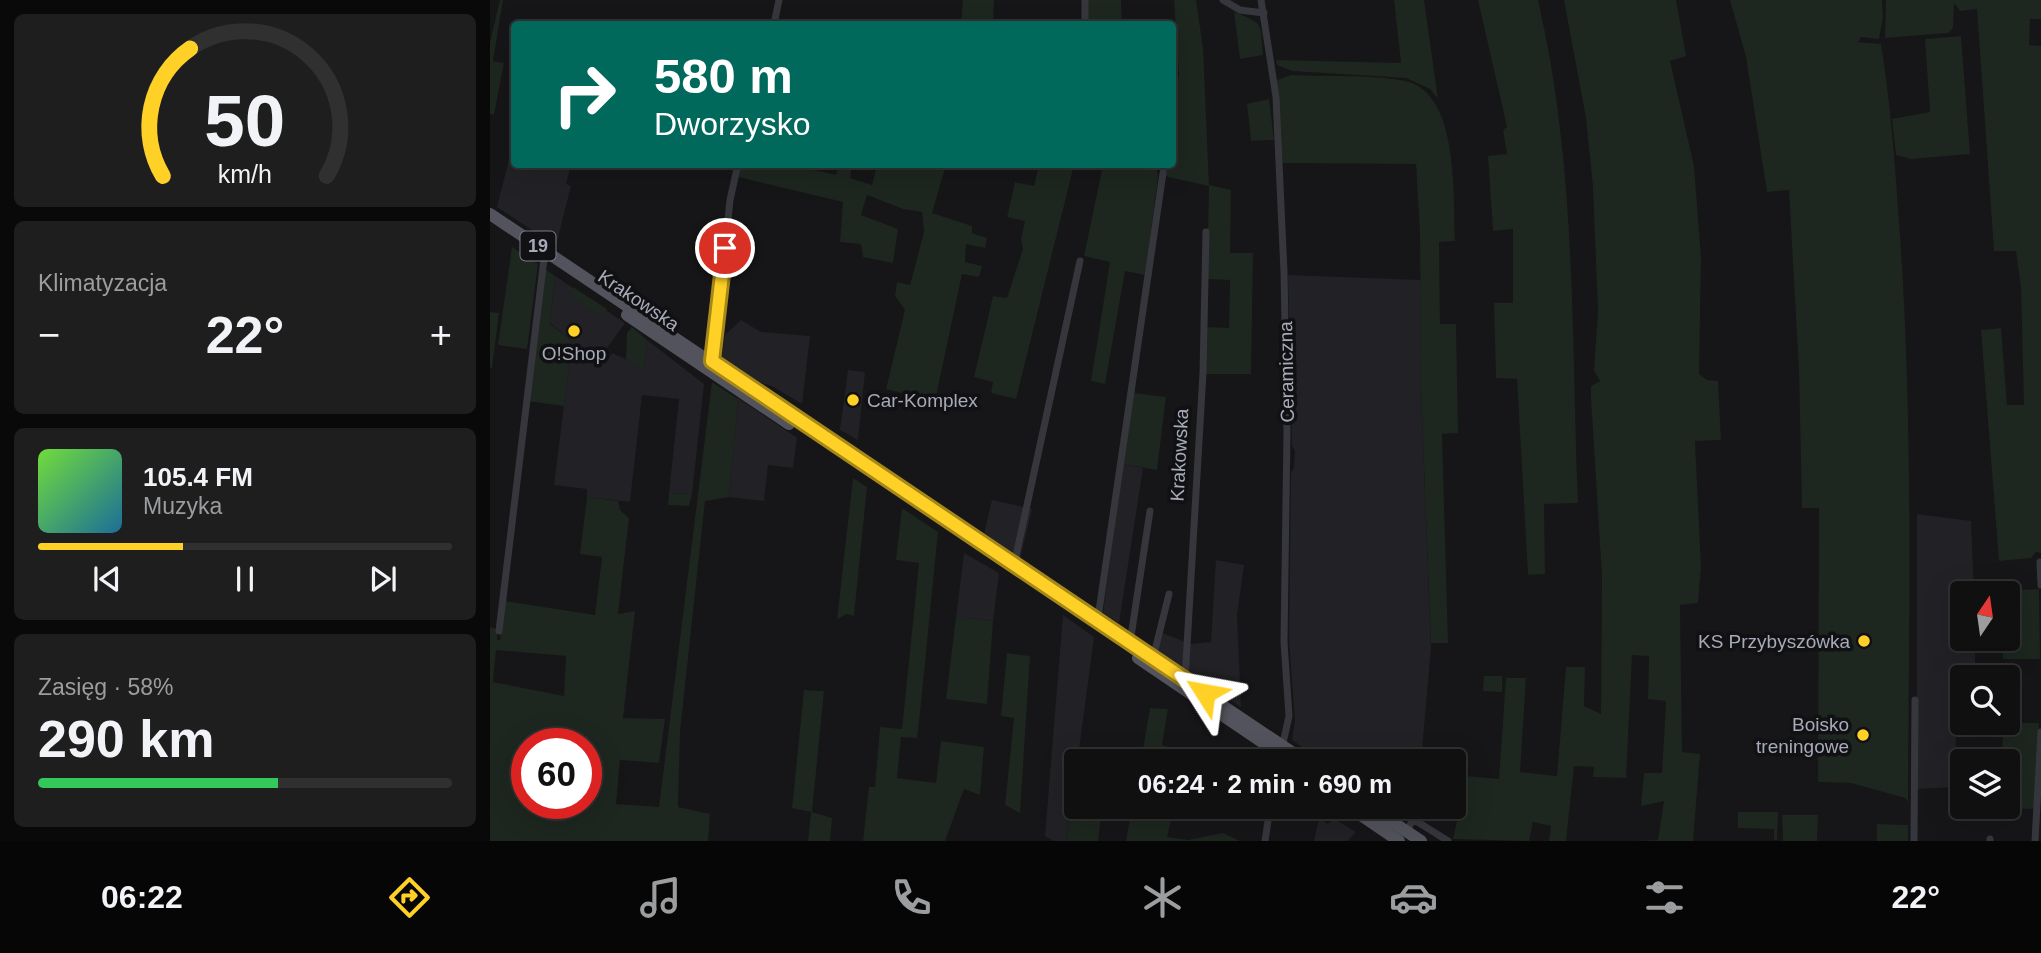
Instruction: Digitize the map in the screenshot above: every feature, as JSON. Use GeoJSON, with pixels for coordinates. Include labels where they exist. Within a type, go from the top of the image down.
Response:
{"type":"FeatureCollection","features":[{"type":"Feature","properties":{"kind":"main road","name":"Krakowska"},"geometry":{"type":"LineString","coordinates":[[490,214],[1273,749]]}},
{"type":"Feature","properties":{"kind":"main road","name":"Krakowska"},"geometry":{"type":"LineString","coordinates":[[490,223],[1095,619],[1185,680],[1274,749]]}},
{"type":"Feature","properties":{"kind":"main road"},"geometry":{"type":"LineString","coordinates":[[1371,819],[1403,836],[1421,841]]}},
{"type":"Feature","properties":{"kind":"main road"},"geometry":{"type":"LineString","coordinates":[[1384,819],[1403,836]]}},
{"type":"Feature","properties":{"kind":"street"},"geometry":{"type":"LineString","coordinates":[[775,21],[779,0]]}},
{"type":"Feature","properties":{"kind":"street"},"geometry":{"type":"LineString","coordinates":[[1085,0],[1085,21]]}},
{"type":"Feature","properties":{"kind":"street"},"geometry":{"type":"LineString","coordinates":[[1223,0],[1240,10],[1264,13]]}},
{"type":"Feature","properties":{"kind":"street","name":"Ceramiczna"},"geometry":{"type":"LineString","coordinates":[[1261,0],[1276,97],[1284,272],[1287,432],[1284,642],[1289,716],[1284,749]]}},
{"type":"Feature","properties":{"kind":"street"},"geometry":{"type":"LineString","coordinates":[[709,365],[735,168]]}},
{"type":"Feature","properties":{"kind":"street"},"geometry":{"type":"LineString","coordinates":[[1095,619],[1099,611],[1163,173]]}},
{"type":"Feature","properties":{"kind":"street","name":"Krakowska"},"geometry":{"type":"LineString","coordinates":[[1185,680],[1203,373],[1206,232]]}},
{"type":"Feature","properties":{"kind":"street"},"geometry":{"type":"LineString","coordinates":[[499,631],[544,259]]}},
{"type":"Feature","properties":{"kind":"street"},"geometry":{"type":"LineString","coordinates":[[1014,565],[1080,261]]}},
{"type":"Feature","properties":{"kind":"street"},"geometry":{"type":"LineString","coordinates":[[1130,643],[1150,512]]}},
{"type":"Feature","properties":{"kind":"street"},"geometry":{"type":"LineString","coordinates":[[2040,562],[2041,585]]}},
{"type":"Feature","properties":{"kind":"street"},"geometry":{"type":"LineString","coordinates":[[1153,658],[1169,594]]}},
{"type":"Feature","properties":{"kind":"street"},"geometry":{"type":"LineString","coordinates":[[1914,841],[1915,700]]}},
{"type":"Feature","properties":{"kind":"street"},"geometry":{"type":"LineString","coordinates":[[2035,841],[2041,732]]}},
{"type":"Feature","properties":{"kind":"street"},"geometry":{"type":"LineString","coordinates":[[1265,841],[1268,819]]}},
{"type":"Feature","properties":{"kind":"street"},"geometry":{"type":"LineString","coordinates":[[1403,836],[1413,819],[1448,841]]}},
{"type":"Feature","properties":{"kind":"shaded area"},"geometry":{"type":"Polygon","coordinates":[[[500,0],[503,0],[493,61],[504,63],[494,115],[490,114],[490,42],[500,0]]]}},
{"type":"Feature","properties":{"kind":"shaded area"},"geometry":{"type":"Polygon","coordinates":[[[963,0],[994,0],[993,21],[961,21],[963,0]]]}},
{"type":"Feature","properties":{"kind":"shaded area"},"geometry":{"type":"Polygon","coordinates":[[[1088,0],[1121,0],[1122,21],[1088,21],[1088,0]]]}},
{"type":"Feature","properties":{"kind":"shaded area"},"geometry":{"type":"Polygon","coordinates":[[[1174,0],[1196,0],[1203,48],[1209,185],[1231,190],[1230,253],[1253,253],[1251,374],[1204,374],[1206,327],[1229,328],[1230,280],[1207,279],[1209,186],[1164,176],[1164,168],[1176,168],[1176,76],[1179,77],[1174,0]]]}},
{"type":"Feature","properties":{"kind":"shaded area"},"geometry":{"type":"Polygon","coordinates":[[[1394,0],[1424,0],[1438,99],[1430,89],[1406,78],[1292,71],[1277,65],[1276,60],[1401,63],[1394,0]]]}},
{"type":"Feature","properties":{"kind":"shaded area"},"geometry":{"type":"Polygon","coordinates":[[[1478,0],[1538,0],[1560,125],[1573,313],[1578,503],[1544,504],[1545,574],[1528,575],[1517,379],[1496,378],[1494,303],[1513,303],[1513,229],[1493,231],[1488,156],[1507,154],[1503,130],[1507,127],[1478,0]]]}},
{"type":"Feature","properties":{"kind":"shaded area"},"geometry":{"type":"Polygon","coordinates":[[[1564,0],[1676,0],[1686,56],[1670,61],[1694,166],[1701,257],[1699,374],[1707,380],[1718,381],[1721,440],[1695,441],[1701,567],[1698,603],[1680,605],[1682,752],[1700,754],[1693,841],[1636,841],[1658,840],[1664,801],[1641,806],[1644,773],[1662,773],[1666,701],[1648,699],[1649,656],[1632,655],[1626,778],[1593,777],[1594,767],[1574,766],[1566,841],[1549,841],[1551,826],[1533,822],[1529,841],[1453,839],[1457,819],[1466,819],[1467,776],[1499,779],[1506,678],[1526,678],[1520,772],[1557,776],[1566,667],[1585,667],[1584,706],[1601,714],[1602,577],[1591,399],[1591,386],[1600,381],[1594,370],[1598,312],[1593,187],[1586,118],[1564,0]]]}},
{"type":"Feature","properties":{"kind":"shaded area"},"geometry":{"type":"Polygon","coordinates":[[[1730,0],[1882,0],[1883,17],[1879,39],[1861,37],[1858,42],[1881,44],[1891,121],[1901,250],[1909,457],[1908,802],[1905,798],[1851,783],[1818,782],[1819,508],[1802,508],[1799,370],[1789,190],[1767,192],[1746,57],[1730,0]]]}},
{"type":"Feature","properties":{"kind":"shaded area"},"geometry":{"type":"Polygon","coordinates":[[[1886,0],[2041,0],[2041,19],[2030,19],[2029,45],[2041,46],[2041,553],[2036,552],[2031,558],[1999,561],[1981,330],[2001,328],[2007,405],[2024,405],[2021,288],[2016,251],[1994,251],[1977,9],[1960,11],[1954,3],[1953,28],[1948,33],[1885,38],[1886,0]]]}},
{"type":"Feature","properties":{"kind":"shaded area"},"geometry":{"type":"Polygon","coordinates":[[[1234,12],[1251,19],[1259,26],[1263,55],[1240,59],[1234,12]]]}},
{"type":"Feature","properties":{"kind":"shaded area"},"geometry":{"type":"Polygon","coordinates":[[[1961,36],[1970,154],[1911,159],[1896,155],[1892,119],[1930,112],[1925,39],[1961,36]]]}},
{"type":"Feature","properties":{"kind":"shaded area"},"geometry":{"type":"Polygon","coordinates":[[[1291,75],[1405,81],[1423,89],[1436,105],[1444,125],[1453,174],[1455,241],[1439,242],[1440,324],[1456,324],[1458,433],[1442,434],[1448,643],[1431,643],[1416,164],[1282,163],[1277,80],[1291,75]]]}},
{"type":"Feature","properties":{"kind":"shaded area"},"geometry":{"type":"Polygon","coordinates":[[[1269,99],[1274,140],[1251,141],[1247,104],[1269,99]]]}},
{"type":"Feature","properties":{"kind":"shaded area"},"geometry":{"type":"Polygon","coordinates":[[[511,152],[511,168],[570,168],[566,184],[571,186],[556,246],[497,207],[511,152]]]}},
{"type":"Feature","properties":{"kind":"shaded area"},"geometry":{"type":"Polygon","coordinates":[[[740,168],[806,168],[836,175],[838,168],[852,168],[850,178],[872,185],[876,168],[945,168],[932,213],[972,226],[972,233],[987,238],[985,248],[966,244],[965,262],[982,266],[979,277],[962,274],[935,401],[886,389],[905,310],[895,296],[897,282],[910,285],[924,232],[922,212],[903,209],[867,195],[861,215],[898,229],[893,263],[863,257],[861,244],[840,242],[843,202],[738,177],[740,168]]]}},
{"type":"Feature","properties":{"kind":"shaded area"},"geometry":{"type":"Polygon","coordinates":[[[1038,168],[1073,168],[1016,399],[991,393],[993,382],[974,377],[993,296],[1007,298],[1023,249],[1021,239],[1025,221],[1007,217],[1015,182],[1034,186],[1038,168]]]}},
{"type":"Feature","properties":{"kind":"shaded area"},"geometry":{"type":"Polygon","coordinates":[[[1102,168],[1157,170],[1145,275],[1125,271],[1105,384],[1091,381],[1110,262],[1084,256],[1102,168]]]}},
{"type":"Feature","properties":{"kind":"shaded area"},"geometry":{"type":"Polygon","coordinates":[[[512,247],[538,264],[527,349],[498,345],[512,247]]]}},
{"type":"Feature","properties":{"kind":"shaded area"},"geometry":{"type":"Polygon","coordinates":[[[544,268],[555,276],[550,324],[572,341],[564,406],[527,401],[544,268]]]}},
{"type":"Feature","properties":{"kind":"shaded area"},"geometry":{"type":"Polygon","coordinates":[[[1288,275],[1421,280],[1421,390],[1431,648],[1422,749],[1305,749],[1292,740],[1295,720],[1289,640],[1291,473],[1295,451],[1292,445],[1288,275]]]}},
{"type":"Feature","properties":{"kind":"shaded area"},"geometry":{"type":"Polygon","coordinates":[[[555,276],[625,323],[599,359],[605,364],[612,353],[644,367],[647,340],[704,384],[692,494],[669,493],[679,399],[642,395],[630,502],[587,497],[587,489],[554,485],[572,341],[550,323],[555,276]]]}},
{"type":"Feature","properties":{"kind":"shaded area"},"geometry":{"type":"Polygon","coordinates":[[[573,287],[607,309],[606,311],[597,313],[576,300],[571,293],[573,287]]]}},
{"type":"Feature","properties":{"kind":"shaded area"},"geometry":{"type":"Polygon","coordinates":[[[490,312],[499,313],[492,368],[490,368],[490,312]]]}},
{"type":"Feature","properties":{"kind":"shaded area"},"geometry":{"type":"Polygon","coordinates":[[[741,320],[761,332],[810,336],[802,404],[772,386],[751,380],[721,361],[725,335],[741,320]]]}},
{"type":"Feature","properties":{"kind":"shaded area"},"geometry":{"type":"Polygon","coordinates":[[[632,327],[647,340],[644,368],[626,359],[627,333],[632,327]]]}},
{"type":"Feature","properties":{"kind":"shaded area","name":"Car-Komplex"},"geometry":{"type":"Polygon","coordinates":[[[848,370],[865,372],[858,440],[840,430],[848,370]]]}},
{"type":"Feature","properties":{"kind":"shaded area"},"geometry":{"type":"Polygon","coordinates":[[[712,382],[738,399],[729,497],[705,501],[680,732],[678,807],[710,814],[708,841],[490,841],[490,627],[497,629],[497,640],[500,640],[505,601],[595,615],[602,557],[580,554],[587,497],[618,501],[620,510],[629,518],[618,614],[635,611],[623,718],[665,719],[659,763],[620,760],[616,804],[659,807],[712,382]],[[496,650],[493,682],[564,696],[566,656],[496,650]]]}},
{"type":"Feature","properties":{"kind":"shaded area"},"geometry":{"type":"Polygon","coordinates":[[[1134,393],[1166,397],[1157,470],[1123,464],[1134,393]]]}},
{"type":"Feature","properties":{"kind":"shaded area"},"geometry":{"type":"Polygon","coordinates":[[[738,398],[797,438],[793,468],[768,465],[764,501],[729,497],[738,398]]]}},
{"type":"Feature","properties":{"kind":"shaded area"},"geometry":{"type":"Polygon","coordinates":[[[1123,464],[1143,468],[1119,623],[1103,613],[1123,464]]]}},
{"type":"Feature","properties":{"kind":"shaded area"},"geometry":{"type":"Polygon","coordinates":[[[853,478],[867,487],[854,616],[847,614],[837,619],[853,478]]]}},
{"type":"Feature","properties":{"kind":"shaded area"},"geometry":{"type":"Polygon","coordinates":[[[669,493],[692,494],[689,506],[668,505],[669,493]]]}},
{"type":"Feature","properties":{"kind":"shaded area"},"geometry":{"type":"Polygon","coordinates":[[[992,500],[1032,509],[1020,559],[984,534],[992,500]]]}},
{"type":"Feature","properties":{"kind":"shaded area"},"geometry":{"type":"Polygon","coordinates":[[[902,508],[938,532],[917,738],[901,737],[897,778],[936,783],[941,741],[984,747],[980,795],[964,789],[945,841],[863,841],[869,787],[875,787],[880,727],[902,729],[919,563],[896,560],[902,508]]]}},
{"type":"Feature","properties":{"kind":"shaded area"},"geometry":{"type":"Polygon","coordinates":[[[1917,514],[1971,521],[1974,581],[1950,581],[1950,651],[1975,651],[1975,665],[1950,665],[1950,735],[1956,735],[1956,749],[1950,749],[1950,787],[1917,789],[1917,514]]]}},
{"type":"Feature","properties":{"kind":"shaded area"},"geometry":{"type":"Polygon","coordinates":[[[964,553],[999,573],[993,621],[956,617],[964,553]]]}},
{"type":"Feature","properties":{"kind":"shaded area"},"geometry":{"type":"Polygon","coordinates":[[[1216,560],[1244,565],[1237,615],[1241,707],[1157,653],[1162,633],[1191,644],[1211,642],[1216,560]]]}},
{"type":"Feature","properties":{"kind":"shaded area"},"geometry":{"type":"Polygon","coordinates":[[[2039,589],[2040,659],[2003,659],[2003,651],[2020,651],[2020,590],[2039,589]]]}},
{"type":"Feature","properties":{"kind":"shaded area"},"geometry":{"type":"Polygon","coordinates":[[[1063,615],[1094,637],[1079,749],[1064,749],[1064,819],[1070,819],[1067,841],[1054,841],[1045,836],[1063,615]]]}},
{"type":"Feature","properties":{"kind":"shaded area"},"geometry":{"type":"Polygon","coordinates":[[[956,617],[993,621],[987,704],[946,699],[956,617]]]}},
{"type":"Feature","properties":{"kind":"shaded area"},"geometry":{"type":"Polygon","coordinates":[[[1007,653],[1030,656],[1020,813],[1005,805],[1014,718],[1001,716],[1007,653]]]}},
{"type":"Feature","properties":{"kind":"shaded area"},"geometry":{"type":"Polygon","coordinates":[[[1484,676],[1502,676],[1502,692],[1483,691],[1484,676]]]}},
{"type":"Feature","properties":{"kind":"shaded area"},"geometry":{"type":"Polygon","coordinates":[[[804,690],[824,691],[812,812],[832,818],[830,841],[808,841],[811,812],[792,808],[804,690]]]}},
{"type":"Feature","properties":{"kind":"shaded area"},"geometry":{"type":"Polygon","coordinates":[[[1150,708],[1168,709],[1162,745],[1177,749],[1143,749],[1150,708]]]}},
{"type":"Feature","properties":{"kind":"shaded area"},"geometry":{"type":"Polygon","coordinates":[[[2020,723],[2039,723],[2034,809],[2020,809],[2020,749],[2002,749],[2003,735],[2020,735],[2020,723]]]}},
{"type":"Feature","properties":{"kind":"shaded area"},"geometry":{"type":"Polygon","coordinates":[[[1738,812],[1778,812],[1777,840],[1774,840],[1774,829],[1738,828],[1738,812]]]}},
{"type":"Feature","properties":{"kind":"shaded area"},"geometry":{"type":"Polygon","coordinates":[[[1782,815],[1818,815],[1817,841],[1783,841],[1782,815]]]}},
{"type":"Feature","properties":{"kind":"shaded area"},"geometry":{"type":"Polygon","coordinates":[[[1070,819],[1101,819],[1098,841],[1067,841],[1070,819]]]}},
{"type":"Feature","properties":{"kind":"shaded area"},"geometry":{"type":"Polygon","coordinates":[[[1130,819],[1171,819],[1167,837],[1188,840],[1223,833],[1240,841],[1126,841],[1130,819]]]}},
{"type":"Feature","properties":{"kind":"shaded area"},"geometry":{"type":"Polygon","coordinates":[[[1319,819],[1328,824],[1332,820],[1338,821],[1356,832],[1347,841],[1314,841],[1319,819]]]}},
{"type":"Feature","properties":{"kind":"shaded area"},"geometry":{"type":"Polygon","coordinates":[[[1877,824],[1908,825],[1908,841],[1877,841],[1877,824]]]}},
{"type":"Feature","properties":{"kind":"place","name":"O!Shop"},"geometry":{"type":"Point","coordinates":[574,331]}},
{"type":"Feature","properties":{"kind":"place","name":"Car-Komplex"},"geometry":{"type":"Point","coordinates":[853,400]}},
{"type":"Feature","properties":{"kind":"place","name":"KS Przybyszówka"},"geometry":{"type":"Point","coordinates":[1864,641]}},
{"type":"Feature","properties":{"kind":"place","name":"Boisko treningowe"},"geometry":{"type":"Point","coordinates":[1863,735]}},
{"type":"Feature","properties":{"kind":"route"},"geometry":{"type":"LineString","coordinates":[[725,248],[712,361],[1205,693]]}}]}
